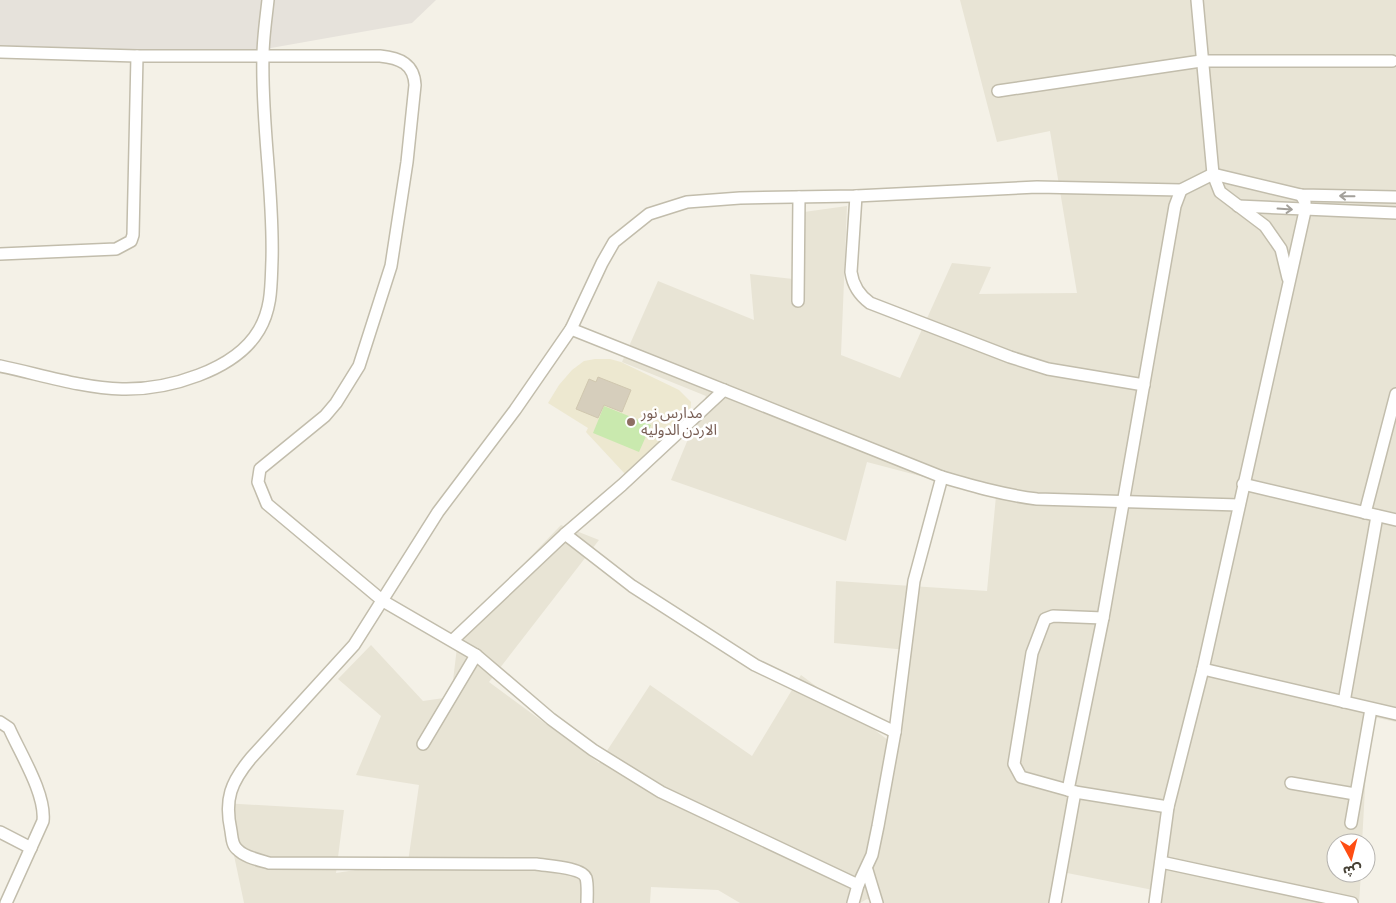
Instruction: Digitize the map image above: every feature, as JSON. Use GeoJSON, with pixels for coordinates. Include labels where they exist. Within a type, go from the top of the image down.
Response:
{"type":"FeatureCollection","features":[{"type":"Feature","properties":{"kind":"street"},"geometry":{"type":"LineString","coordinates":[[0,366],[122,389],[170,385],[205,373],[235,356],[259,331],[270,301],[273,233],[263,57],[268,0]]}},
{"type":"Feature","properties":{"kind":"street"},"geometry":{"type":"LineString","coordinates":[[1197,0],[1201,61],[1213,174],[1220,192],[1236,206],[1265,226],[1281,249],[1289,282]]}},
{"type":"Feature","properties":{"kind":"street"},"geometry":{"type":"LineString","coordinates":[[0,52],[138,56],[380,56],[402,60],[411,67],[415,75],[407,162],[391,266],[359,366],[336,403],[325,416],[260,469],[258,475],[259,487],[267,504],[382,601],[453,640],[476,655],[551,719],[631,775],[661,792],[858,885]]}},
{"type":"Feature","properties":{"kind":"street"},"geometry":{"type":"LineString","coordinates":[[0,254],[116,249],[131,241],[134,235],[138,56]]}},
{"type":"Feature","properties":{"kind":"street"},"geometry":{"type":"LineString","coordinates":[[998,91],[1201,61],[1392,61]]}},
{"type":"Feature","properties":{"kind":"street"},"geometry":{"type":"LineString","coordinates":[[587,903],[586,876],[576,870],[562,868],[512,862],[269,863],[237,850],[233,844],[228,817],[229,792],[236,777],[354,645],[438,512],[515,410],[571,329],[614,242],[650,214],[668,207],[710,199],[856,196],[1038,187],[1181,190],[1213,174],[1301,196],[1396,198]]}},
{"type":"Feature","properties":{"kind":"street"},"geometry":{"type":"LineString","coordinates":[[1055,903],[1072,791],[1176,206],[1181,190]]}},
{"type":"Feature","properties":{"kind":"street"},"geometry":{"type":"LineString","coordinates":[[856,196],[851,272],[852,283],[859,294],[870,303],[1010,357],[1048,369],[1144,385]]}},
{"type":"Feature","properties":{"kind":"street"},"geometry":{"type":"LineString","coordinates":[[1154,903],[1168,807],[1202,669],[1305,210],[1305,202],[1301,196]]}},
{"type":"Feature","properties":{"kind":"street"},"geometry":{"type":"LineString","coordinates":[[798,301],[799,197]]}},
{"type":"Feature","properties":{"kind":"street"},"geometry":{"type":"LineString","coordinates":[[1236,206],[1396,213]]}},
{"type":"Feature","properties":{"kind":"street"},"geometry":{"type":"LineString","coordinates":[[571,329],[942,477],[1023,497],[1239,506]]}},
{"type":"Feature","properties":{"kind":"street"},"geometry":{"type":"LineString","coordinates":[[453,640],[565,534],[622,485],[724,390]]}},
{"type":"Feature","properties":{"kind":"street"},"geometry":{"type":"LineString","coordinates":[[1344,702],[1371,515],[1396,394]]}},
{"type":"Feature","properties":{"kind":"street"},"geometry":{"type":"LineString","coordinates":[[853,903],[858,885],[867,870],[878,826],[895,732],[914,581],[942,477]]}},
{"type":"Feature","properties":{"kind":"street"},"geometry":{"type":"LineString","coordinates":[[1242,484],[1396,520]]}},
{"type":"Feature","properties":{"kind":"street"},"geometry":{"type":"LineString","coordinates":[[565,534],[632,586],[755,665],[895,732]]}},
{"type":"Feature","properties":{"kind":"street"},"geometry":{"type":"LineString","coordinates":[[1103,618],[1053,616],[1045,619],[1032,653],[1014,764],[1021,777],[1072,791],[1168,807]]}},
{"type":"Feature","properties":{"kind":"street"},"geometry":{"type":"LineString","coordinates":[[423,744],[476,655]]}},
{"type":"Feature","properties":{"kind":"street"},"geometry":{"type":"LineString","coordinates":[[1202,669],[1396,714]]}},
{"type":"Feature","properties":{"kind":"street"},"geometry":{"type":"LineString","coordinates":[[1351,823],[1372,709]]}},
{"type":"Feature","properties":{"kind":"street"},"geometry":{"type":"LineString","coordinates":[[0,722],[9,728],[43,806],[43,820],[6,903]]}},
{"type":"Feature","properties":{"kind":"street"},"geometry":{"type":"LineString","coordinates":[[1291,783],[1355,794]]}},
{"type":"Feature","properties":{"kind":"street"},"geometry":{"type":"LineString","coordinates":[[0,832],[31,848]]}},
{"type":"Feature","properties":{"kind":"street"},"geometry":{"type":"LineString","coordinates":[[1160,862],[1352,903]]}},
{"type":"Feature","properties":{"kind":"street"},"geometry":{"type":"LineString","coordinates":[[867,870],[877,903]]}},
{"type":"Feature","properties":{"kind":"shaded area"},"geometry":{"type":"Polygon","coordinates":[[[0,0],[436,0],[412,23],[242,53],[0,47],[0,0]]]}},
{"type":"Feature","properties":{"kind":"shaded area"},"geometry":{"type":"Polygon","coordinates":[[[960,0],[1396,0],[1396,722],[1369,716],[1363,833],[1326,833],[1326,883],[1360,883],[1359,903],[1160,903],[1158,891],[1057,871],[1049,903],[877,903],[867,899],[860,903],[740,903],[718,890],[651,887],[650,903],[244,903],[223,803],[344,810],[336,873],[408,862],[419,785],[356,775],[381,716],[338,679],[371,645],[423,701],[451,697],[459,631],[561,525],[599,540],[489,682],[599,763],[650,685],[752,756],[801,675],[888,740],[907,650],[834,643],[836,581],[987,591],[996,496],[867,462],[846,541],[671,480],[706,396],[622,362],[658,281],[754,320],[750,274],[793,279],[804,212],[847,206],[841,355],[900,378],[952,263],[991,267],[979,294],[1077,293],[1050,131],[997,142],[960,0]]]}},
{"type":"Feature","properties":{"kind":"shaded area","name":"مدارس نور الاردن الدوليه"},"geometry":{"type":"Polygon","coordinates":[[[610,359],[621,362],[679,390],[691,402],[690,416],[626,475],[586,432],[588,428],[548,403],[559,385],[572,370],[584,361],[610,359]]]}},
{"type":"Feature","properties":{"kind":"green space"},"geometry":{"type":"Polygon","coordinates":[[[604,406],[651,425],[639,452],[593,433],[604,406]]]}},
{"type":"Feature","properties":{"kind":"building"},"geometry":{"type":"Polygon","coordinates":[[[598,377],[631,390],[622,412],[604,405],[598,418],[576,409],[589,379],[596,382],[598,377]]]}},
{"type":"Feature","properties":{"kind":"place","name":"مدارس نور الاردن الدوليه"},"geometry":{"type":"Point","coordinates":[631,422]}}]}
